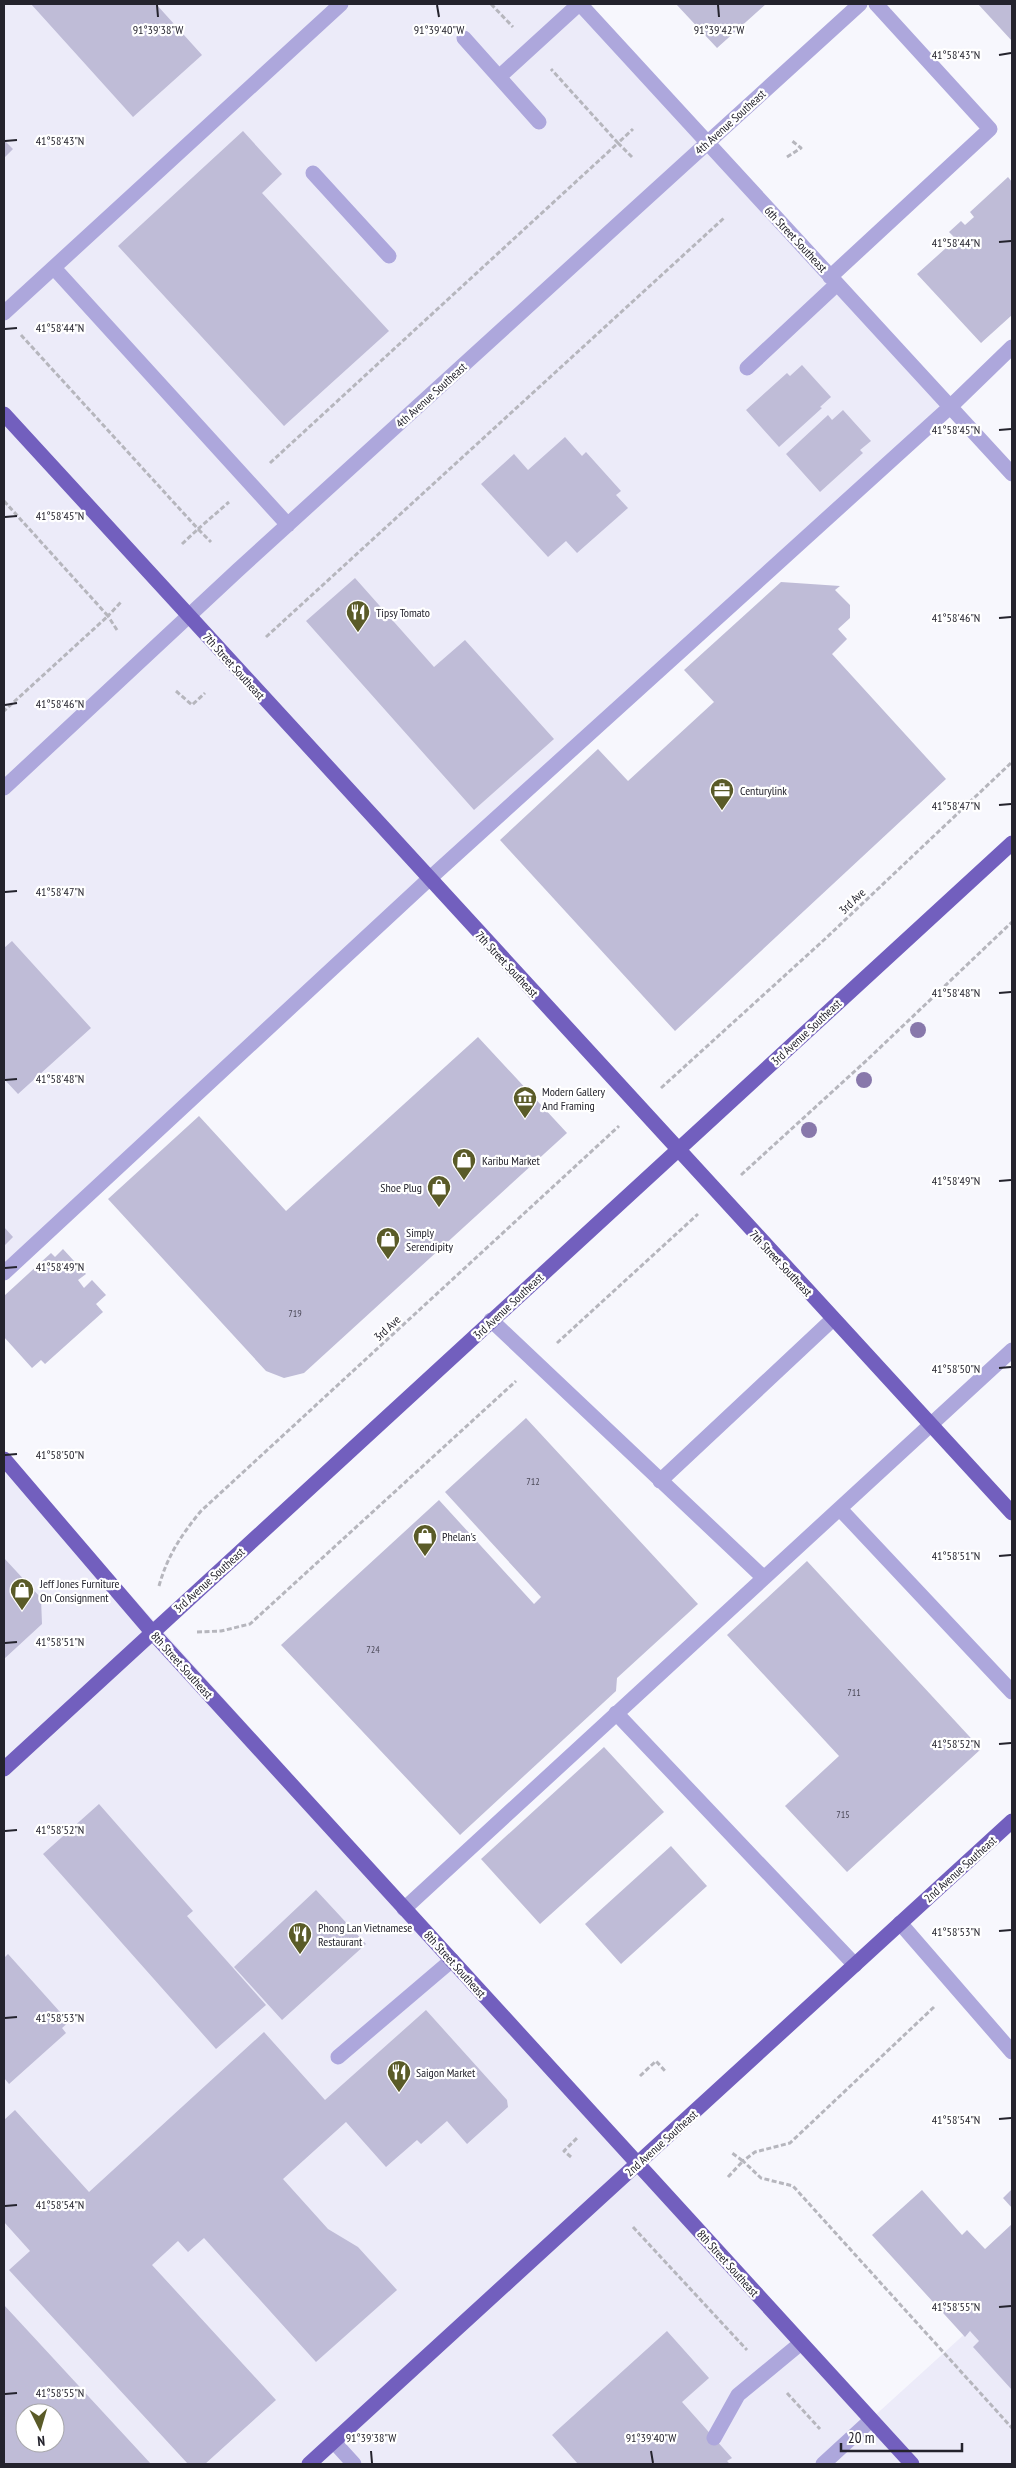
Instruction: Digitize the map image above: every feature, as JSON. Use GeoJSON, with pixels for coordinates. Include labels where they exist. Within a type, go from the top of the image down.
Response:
{"type":"FeatureCollection","features":[{"type":"Feature","properties":{"kind":"main road","name":"7th Street Southeast"},"geometry":{"type":"LineString","coordinates":[[4,414],[677,1150],[1012,1513]]}},
{"type":"Feature","properties":{"kind":"main road","name":"3rd Avenue Southeast"},"geometry":{"type":"LineString","coordinates":[[4,1770],[1012,843]]}},
{"type":"Feature","properties":{"kind":"main road","name":"8th Street Southeast"},"geometry":{"type":"LineString","coordinates":[[4,1459],[152,1632],[912,2464]]}},
{"type":"Feature","properties":{"kind":"main road","name":"2nd Avenue Southeast"},"geometry":{"type":"LineString","coordinates":[[310,2464],[1012,1821]]}},
{"type":"Feature","properties":{"kind":"street"},"geometry":{"type":"LineString","coordinates":[[4,313],[341,4]]}},
{"type":"Feature","properties":{"kind":"street"},"geometry":{"type":"LineString","coordinates":[[499,77],[579,4]]}},
{"type":"Feature","properties":{"kind":"street","name":"6th Street Southeast"},"geometry":{"type":"LineString","coordinates":[[579,4],[1012,474]]}},
{"type":"Feature","properties":{"kind":"street","name":"4th Avenue Southeast"},"geometry":{"type":"LineString","coordinates":[[4,788],[188,616],[860,4]]}},
{"type":"Feature","properties":{"kind":"street"},"geometry":{"type":"LineString","coordinates":[[747,368],[834,280],[990,129],[876,4]]}},
{"type":"Feature","properties":{"kind":"street"},"geometry":{"type":"LineString","coordinates":[[464,38],[539,122]]}},
{"type":"Feature","properties":{"kind":"street"},"geometry":{"type":"LineString","coordinates":[[314,173],[389,256]]}},
{"type":"Feature","properties":{"kind":"street"},"geometry":{"type":"LineString","coordinates":[[54,268],[288,525]]}},
{"type":"Feature","properties":{"kind":"street"},"geometry":{"type":"LineString","coordinates":[[4,1273],[429,879],[950,407],[1012,347]]}},
{"type":"Feature","properties":{"kind":"street"},"geometry":{"type":"LineString","coordinates":[[660,1481],[833,1319]]}},
{"type":"Feature","properties":{"kind":"street"},"geometry":{"type":"LineString","coordinates":[[492,1320],[764,1578]]}},
{"type":"Feature","properties":{"kind":"street"},"geometry":{"type":"LineString","coordinates":[[404,1908],[932,1426],[1012,1350]]}},
{"type":"Feature","properties":{"kind":"street"},"geometry":{"type":"LineString","coordinates":[[840,1509],[1012,1692]]}},
{"type":"Feature","properties":{"kind":"street"},"geometry":{"type":"LineString","coordinates":[[616,1713],[855,1965]]}},
{"type":"Feature","properties":{"kind":"street"},"geometry":{"type":"LineString","coordinates":[[900,1923],[1012,2052]]}},
{"type":"Feature","properties":{"kind":"street"},"geometry":{"type":"LineString","coordinates":[[338,2057],[452,1960]]}},
{"type":"Feature","properties":{"kind":"street"},"geometry":{"type":"LineString","coordinates":[[714,2438],[738,2395],[765,2370],[801,2343]]}},
{"type":"Feature","properties":{"kind":"street"},"geometry":{"type":"LineString","coordinates":[[823,2464],[871,2420]]}},
{"type":"Feature","properties":{"kind":"street"},"geometry":{"type":"LineString","coordinates":[[334,2442],[354,2464]]}},
{"type":"Feature","properties":{"kind":"path"},"geometry":{"type":"LineString","coordinates":[[491,4],[632,158]]}},
{"type":"Feature","properties":{"kind":"path"},"geometry":{"type":"LineString","coordinates":[[182,544],[633,129]]}},
{"type":"Feature","properties":{"kind":"path"},"geometry":{"type":"LineString","coordinates":[[787,157],[801,148],[791,140]]}},
{"type":"Feature","properties":{"kind":"path"},"geometry":{"type":"LineString","coordinates":[[266,638],[724,218]]}},
{"type":"Feature","properties":{"kind":"path"},"geometry":{"type":"LineString","coordinates":[[17,331],[211,542]]}},
{"type":"Feature","properties":{"kind":"path"},"geometry":{"type":"LineString","coordinates":[[4,501],[108,616],[117,630]]}},
{"type":"Feature","properties":{"kind":"path"},"geometry":{"type":"LineString","coordinates":[[4,711],[121,602]]}},
{"type":"Feature","properties":{"kind":"path"},"geometry":{"type":"LineString","coordinates":[[176,691],[192,705],[205,693]]}},
{"type":"Feature","properties":{"kind":"path","name":"3rd Ave"},"geometry":{"type":"LineString","coordinates":[[701,1051],[825,939],[1012,762]]}},
{"type":"Feature","properties":{"kind":"path"},"geometry":{"type":"LineString","coordinates":[[764,1153],[868,1060],[1012,922]]}},
{"type":"Feature","properties":{"kind":"path","name":"3rd Ave"},"geometry":{"type":"LineString","coordinates":[[183,1533],[201,1512],[605,1138]]}},
{"type":"Feature","properties":{"kind":"path"},"geometry":{"type":"LineString","coordinates":[[240,1628],[250,1624],[662,1247]]}},
{"type":"Feature","properties":{"kind":"path"},"geometry":{"type":"LineString","coordinates":[[728,2177],[742,2161],[755,2152],[790,2143],[938,2003]]}},
{"type":"Feature","properties":{"kind":"path"},"geometry":{"type":"LineString","coordinates":[[640,2076],[656,2062],[666,2072]]}},
{"type":"Feature","properties":{"kind":"path"},"geometry":{"type":"LineString","coordinates":[[571,2158],[564,2151],[577,2138]]}},
{"type":"Feature","properties":{"kind":"path"},"geometry":{"type":"LineString","coordinates":[[732,2153],[761,2178],[793,2186],[1012,2428]]}},
{"type":"Feature","properties":{"kind":"path"},"geometry":{"type":"LineString","coordinates":[[633,2227],[839,2450]]}},
{"type":"Feature","properties":{"kind":"shaded area"},"geometry":{"type":"Polygon","coordinates":[[[4,4],[581,4],[950,407],[4,1274],[4,4]]]}},
{"type":"Feature","properties":{"kind":"shaded area"},"geometry":{"type":"Polygon","coordinates":[[[4,1454],[871,2419],[1012,2291],[1012,2464],[4,2464],[4,1454]]]}},
{"type":"Feature","properties":{"kind":"building"},"geometry":{"type":"Polygon","coordinates":[[[31,4],[156,4],[202,55],[133,117],[31,4]]]}},
{"type":"Feature","properties":{"kind":"building"},"geometry":{"type":"Polygon","coordinates":[[[676,4],[766,4],[717,48],[676,4]]]}},
{"type":"Feature","properties":{"kind":"building"},"geometry":{"type":"Polygon","coordinates":[[[978,4],[1012,4],[1012,41],[978,4]]]}},
{"type":"Feature","properties":{"kind":"building"},"geometry":{"type":"Polygon","coordinates":[[[243,131],[282,174],[262,193],[389,331],[284,426],[118,246],[243,131]]]}},
{"type":"Feature","properties":{"kind":"building"},"geometry":{"type":"Polygon","coordinates":[[[4,140],[13,149],[4,158],[4,140]]]}},
{"type":"Feature","properties":{"kind":"building"},"geometry":{"type":"Polygon","coordinates":[[[1008,177],[1012,182],[1012,315],[981,343],[917,274],[956,239],[949,232],[961,221],[965,225],[974,217],[970,212],[1008,177]]]}},
{"type":"Feature","properties":{"kind":"building"},"geometry":{"type":"Polygon","coordinates":[[[802,365],[831,397],[820,407],[822,408],[779,447],[746,410],[787,373],[790,376],[802,365]]]}},
{"type":"Feature","properties":{"kind":"building"},"geometry":{"type":"Polygon","coordinates":[[[843,410],[871,441],[860,450],[863,453],[820,492],[786,454],[828,415],[832,420],[843,410]]]}},
{"type":"Feature","properties":{"kind":"building"},"geometry":{"type":"Polygon","coordinates":[[[565,437],[582,456],[586,452],[621,491],[616,495],[628,508],[577,553],[566,541],[548,557],[481,484],[514,454],[528,470],[565,437]]]}},
{"type":"Feature","properties":{"kind":"building"},"geometry":{"type":"Polygon","coordinates":[[[355,578],[434,667],[465,640],[554,739],[474,810],[306,621],[355,578]]]}},
{"type":"Feature","properties":{"kind":"building","name":"Centurylink"},"geometry":{"type":"Polygon","coordinates":[[[781,582],[840,586],[835,590],[850,605],[850,618],[838,629],[847,639],[832,654],[946,779],[675,1031],[500,840],[598,749],[628,781],[714,702],[684,670],[781,582]]]}},
{"type":"Feature","properties":{"kind":"building"},"geometry":{"type":"Polygon","coordinates":[[[12,941],[91,1028],[18,1094],[4,1079],[4,948],[12,941]]]}},
{"type":"Feature","properties":{"kind":"building"},"geometry":{"type":"Polygon","coordinates":[[[478,1037],[567,1133],[304,1373],[284,1378],[266,1371],[108,1199],[199,1116],[286,1211],[478,1037]]]}},
{"type":"Feature","properties":{"kind":"building"},"geometry":{"type":"Polygon","coordinates":[[[4,1227],[13,1237],[4,1246],[4,1227]]]}},
{"type":"Feature","properties":{"kind":"building"},"geometry":{"type":"Polygon","coordinates":[[[63,1249],[86,1274],[78,1280],[84,1288],[92,1280],[106,1295],[96,1304],[103,1312],[45,1364],[41,1360],[32,1368],[4,1337],[4,1296],[51,1253],[55,1257],[63,1249]]]}},
{"type":"Feature","properties":{"kind":"building"},"geometry":{"type":"Polygon","coordinates":[[[526,1418],[698,1604],[617,1678],[616,1691],[460,1835],[281,1645],[439,1500],[534,1604],[541,1597],[445,1492],[526,1418]]]}},
{"type":"Feature","properties":{"kind":"building","name":"Jeff Jones Furniture On Consignment"},"geometry":{"type":"Polygon","coordinates":[[[4,1558],[41,1598],[42,1624],[4,1659],[4,1558]]]}},
{"type":"Feature","properties":{"kind":"building"},"geometry":{"type":"Polygon","coordinates":[[[807,1561],[981,1749],[847,1872],[785,1806],[839,1756],[727,1635],[807,1561]]]}},
{"type":"Feature","properties":{"kind":"building"},"geometry":{"type":"Polygon","coordinates":[[[604,1747],[664,1812],[540,1924],[481,1859],[604,1747]]]}},
{"type":"Feature","properties":{"kind":"building"},"geometry":{"type":"Polygon","coordinates":[[[99,1804],[193,1911],[187,1916],[266,2005],[216,2049],[43,1854],[99,1804]]]}},
{"type":"Feature","properties":{"kind":"building"},"geometry":{"type":"Polygon","coordinates":[[[671,1846],[707,1886],[621,1964],[585,1924],[671,1846]]]}},
{"type":"Feature","properties":{"kind":"building","name":"Phong Lan Vietnamese Restaurant"},"geometry":{"type":"Polygon","coordinates":[[[316,1890],[366,1944],[282,2020],[234,1967],[316,1890]]]}},
{"type":"Feature","properties":{"kind":"building"},"geometry":{"type":"Polygon","coordinates":[[[8,1954],[69,2022],[62,2028],[66,2033],[9,2084],[4,2078],[4,1958],[8,1954]]]}},
{"type":"Feature","properties":{"kind":"building"},"geometry":{"type":"Polygon","coordinates":[[[426,2010],[507,2100],[508,2107],[467,2144],[447,2121],[421,2144],[417,2140],[386,2167],[346,2122],[283,2179],[328,2229],[358,2247],[397,2290],[316,2362],[204,2238],[188,2252],[178,2241],[152,2265],[276,2400],[205,2464],[188,2464],[9,2270],[30,2251],[4,2222],[4,2120],[15,2110],[89,2192],[264,2032],[325,2100],[426,2010]]]}},
{"type":"Feature","properties":{"kind":"building"},"geometry":{"type":"Polygon","coordinates":[[[1012,2189],[1012,2208],[1003,2198],[1012,2189]]]}},
{"type":"Feature","properties":{"kind":"building"},"geometry":{"type":"Polygon","coordinates":[[[922,2190],[962,2235],[967,2230],[985,2249],[1012,2224],[1012,2390],[973,2347],[979,2341],[970,2331],[965,2337],[872,2235],[922,2190]]]}},
{"type":"Feature","properties":{"kind":"building"},"geometry":{"type":"Polygon","coordinates":[[[4,2305],[151,2464],[4,2464],[4,2305]]]}},
{"type":"Feature","properties":{"kind":"building"},"geometry":{"type":"Polygon","coordinates":[[[667,2331],[709,2378],[682,2402],[732,2458],[727,2461],[730,2464],[578,2464],[552,2435],[667,2331]]]}},
{"type":"Feature","properties":{"kind":"place","name":"Tipsy Tomato"},"geometry":{"type":"Point","coordinates":[358,633]}},
{"type":"Feature","properties":{"kind":"place","name":"Centurylink"},"geometry":{"type":"Point","coordinates":[722,811]}},
{"type":"Feature","properties":{"kind":"place","name":"Modern Gallery And Framing"},"geometry":{"type":"Point","coordinates":[525,1119]}},
{"type":"Feature","properties":{"kind":"place","name":"Karibu Market"},"geometry":{"type":"Point","coordinates":[464,1181]}},
{"type":"Feature","properties":{"kind":"place","name":"Shoe Plug"},"geometry":{"type":"Point","coordinates":[439,1208]}},
{"type":"Feature","properties":{"kind":"place","name":"Simply Serendipity"},"geometry":{"type":"Point","coordinates":[388,1260]}},
{"type":"Feature","properties":{"kind":"place","name":"Phelan's"},"geometry":{"type":"Point","coordinates":[425,1557]}},
{"type":"Feature","properties":{"kind":"place","name":"Jeff Jones Furniture On Consignment"},"geometry":{"type":"Point","coordinates":[22,1611]}},
{"type":"Feature","properties":{"kind":"place","name":"Phong Lan Vietnamese Restaurant"},"geometry":{"type":"Point","coordinates":[300,1955]}},
{"type":"Feature","properties":{"kind":"place","name":"Saigon Market"},"geometry":{"type":"Point","coordinates":[399,2093]}}]}
